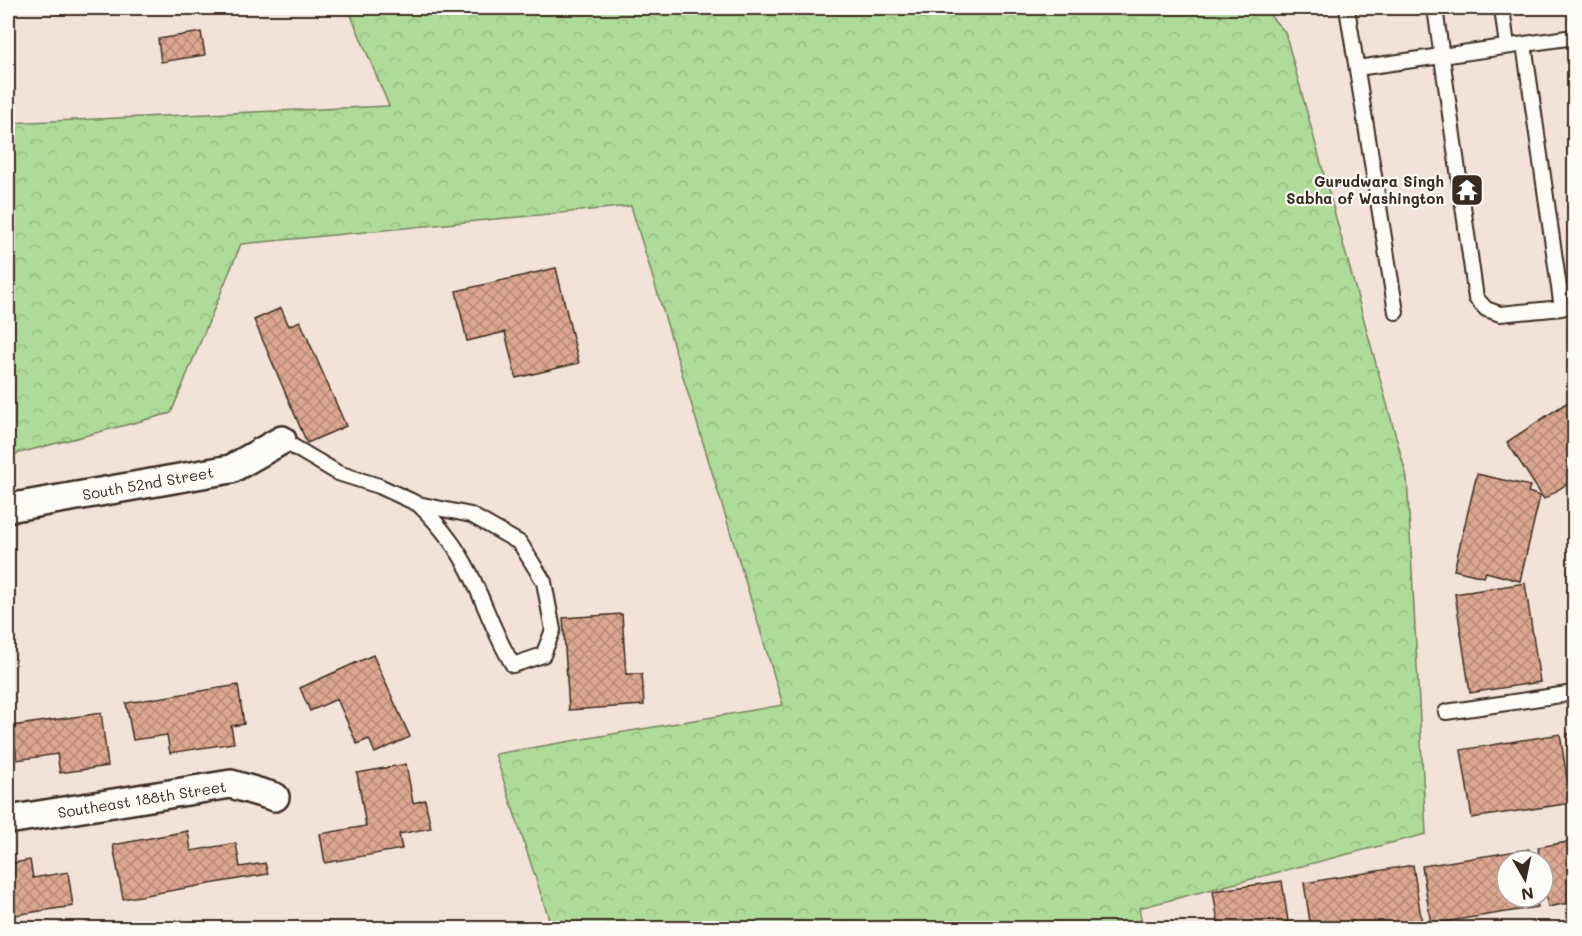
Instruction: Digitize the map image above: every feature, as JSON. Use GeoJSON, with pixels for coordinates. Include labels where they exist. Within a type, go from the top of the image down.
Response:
{"type":"FeatureCollection","features":[{"type":"Feature","properties":{"kind":"street","name":"South 52nd Street"},"geometry":{"type":"LineString","coordinates":[[8,508],[231,469],[282,440]]}},
{"type":"Feature","properties":{"kind":"street","name":"Southeast 188th Street"},"geometry":{"type":"LineString","coordinates":[[8,820],[231,784],[275,797]]}},
{"type":"Feature","properties":{"kind":"lane"},"geometry":{"type":"LineString","coordinates":[[1347,8],[1396,312]]}},
{"type":"Feature","properties":{"kind":"lane"},"geometry":{"type":"LineString","coordinates":[[1434,8],[1443,56],[1476,298],[1486,309],[1500,314],[1562,308],[1524,44]]}},
{"type":"Feature","properties":{"kind":"lane"},"geometry":{"type":"LineString","coordinates":[[1502,8],[1507,46]]}},
{"type":"Feature","properties":{"kind":"lane"},"geometry":{"type":"LineString","coordinates":[[1357,68],[1575,37]]}},
{"type":"Feature","properties":{"kind":"lane"},"geometry":{"type":"LineString","coordinates":[[282,440],[338,473],[379,486],[418,504],[471,514],[520,543],[544,582],[553,630],[543,656],[513,665],[500,644],[470,572],[441,527],[418,504]]}},
{"type":"Feature","properties":{"kind":"lane"},"geometry":{"type":"LineString","coordinates":[[1446,712],[1575,693]]}},
{"type":"Feature","properties":{"kind":"green space"},"geometry":{"type":"Polygon","coordinates":[[[348,8],[1263,8],[1285,32],[1407,477],[1426,834],[1139,908],[1143,928],[552,928],[495,754],[783,705],[631,206],[241,244],[171,413],[8,456],[8,123],[389,106],[348,8]]]}},
{"type":"Feature","properties":{"kind":"building"},"geometry":{"type":"Polygon","coordinates":[[[201,32],[205,55],[161,62],[158,39],[201,32]]]}},
{"type":"Feature","properties":{"kind":"building"},"geometry":{"type":"Polygon","coordinates":[[[1574,122],[1574,174],[1567,123],[1574,122]]]}},
{"type":"Feature","properties":{"kind":"building"},"geometry":{"type":"Polygon","coordinates":[[[556,268],[579,363],[516,378],[505,332],[467,341],[456,291],[556,268]]]}},
{"type":"Feature","properties":{"kind":"building"},"geometry":{"type":"Polygon","coordinates":[[[281,308],[289,326],[300,321],[346,426],[307,443],[254,320],[281,308]]]}},
{"type":"Feature","properties":{"kind":"building"},"geometry":{"type":"Polygon","coordinates":[[[1574,398],[1574,479],[1544,499],[1507,442],[1574,398]]]}},
{"type":"Feature","properties":{"kind":"building"},"geometry":{"type":"Polygon","coordinates":[[[1477,474],[1530,486],[1528,492],[1540,496],[1520,581],[1486,572],[1484,577],[1454,570],[1477,474]]]}},
{"type":"Feature","properties":{"kind":"building"},"geometry":{"type":"Polygon","coordinates":[[[1525,583],[1540,682],[1470,693],[1455,594],[1525,583]]]}},
{"type":"Feature","properties":{"kind":"building"},"geometry":{"type":"Polygon","coordinates":[[[622,614],[626,674],[642,674],[644,705],[569,710],[563,618],[622,614]]]}},
{"type":"Feature","properties":{"kind":"building"},"geometry":{"type":"Polygon","coordinates":[[[373,655],[410,737],[375,753],[369,739],[357,744],[337,699],[310,711],[300,688],[373,655]]]}},
{"type":"Feature","properties":{"kind":"building"},"geometry":{"type":"Polygon","coordinates":[[[238,685],[244,724],[231,726],[234,743],[170,753],[167,735],[133,740],[126,703],[238,685]]]}},
{"type":"Feature","properties":{"kind":"building"},"geometry":{"type":"Polygon","coordinates":[[[101,713],[108,766],[60,773],[57,754],[17,760],[12,726],[101,713]]]}},
{"type":"Feature","properties":{"kind":"building"},"geometry":{"type":"Polygon","coordinates":[[[1574,733],[1574,782],[1567,734],[1574,733]]]}},
{"type":"Feature","properties":{"kind":"building"},"geometry":{"type":"Polygon","coordinates":[[[1560,734],[1571,803],[1472,818],[1461,750],[1560,734]]]}},
{"type":"Feature","properties":{"kind":"building"},"geometry":{"type":"Polygon","coordinates":[[[406,764],[413,803],[425,800],[431,828],[399,834],[402,849],[325,863],[320,834],[366,826],[357,773],[406,764]]]}},
{"type":"Feature","properties":{"kind":"building"},"geometry":{"type":"Polygon","coordinates":[[[188,831],[191,851],[236,843],[240,867],[265,863],[268,874],[123,899],[113,845],[188,831]]]}},
{"type":"Feature","properties":{"kind":"building"},"geometry":{"type":"Polygon","coordinates":[[[1574,841],[1574,902],[1555,906],[1555,849],[1538,849],[1538,847],[1574,841]]]}},
{"type":"Feature","properties":{"kind":"building"},"geometry":{"type":"Polygon","coordinates":[[[1495,854],[1495,909],[1525,909],[1431,924],[1422,866],[1495,854]]]}},
{"type":"Feature","properties":{"kind":"building"},"geometry":{"type":"Polygon","coordinates":[[[30,860],[33,878],[68,872],[73,906],[8,916],[8,864],[30,860]]]}},
{"type":"Feature","properties":{"kind":"building"},"geometry":{"type":"Polygon","coordinates":[[[1413,865],[1422,924],[1392,928],[1311,928],[1304,883],[1413,865]]]}},
{"type":"Feature","properties":{"kind":"building"},"geometry":{"type":"Polygon","coordinates":[[[1282,881],[1289,928],[1219,928],[1213,891],[1282,881]]]}},
{"type":"Feature","properties":{"kind":"place","name":"Gurudwara Singh Sabha of Washington"},"geometry":{"type":"Point","coordinates":[1467,190]}}]}
